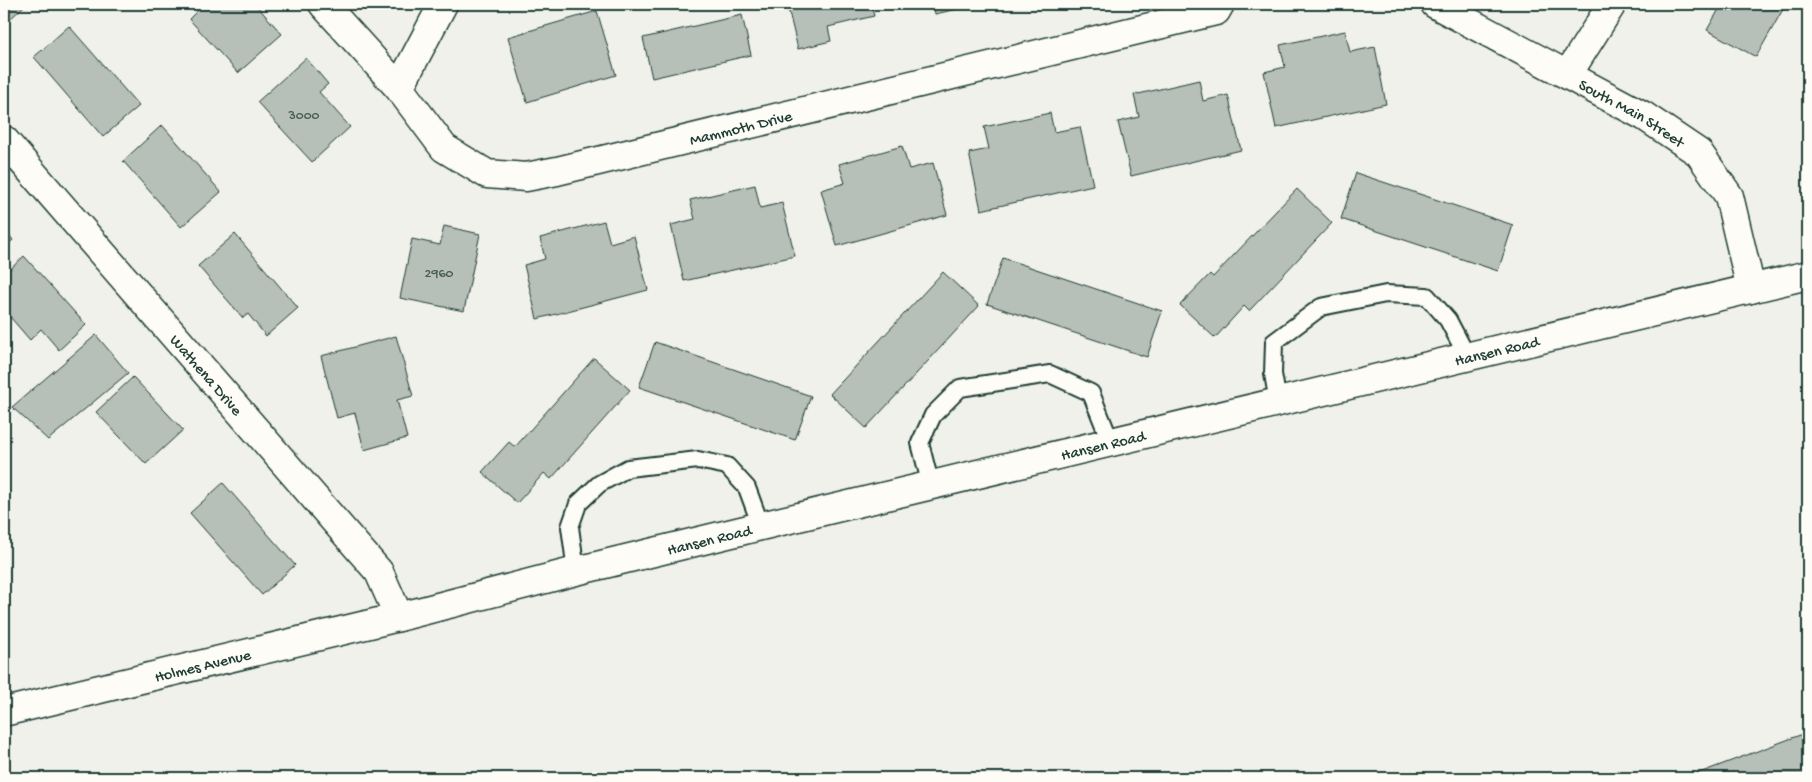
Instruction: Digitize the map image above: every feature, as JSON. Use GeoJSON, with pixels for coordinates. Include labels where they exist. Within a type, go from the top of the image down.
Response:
{"type":"FeatureCollection","features":[{"type":"Feature","properties":{"kind":"street","name":"Mammoth Drive"},"geometry":{"type":"LineString","coordinates":[[323,4],[399,88],[444,148],[487,174],[526,176],[557,171],[1216,11],[1220,4]]}},
{"type":"Feature","properties":{"kind":"street"},"geometry":{"type":"LineString","coordinates":[[399,88],[443,4]]}},
{"type":"Feature","properties":{"kind":"street","name":"South Main Street"},"geometry":{"type":"LineString","coordinates":[[1435,4],[1644,116],[1699,153],[1729,196],[1751,289]]}},
{"type":"Feature","properties":{"kind":"street"},"geometry":{"type":"LineString","coordinates":[[1568,74],[1612,4]]}},
{"type":"Feature","properties":{"kind":"street","name":"Wathena Drive"},"geometry":{"type":"LineString","coordinates":[[4,140],[378,572],[399,617]]}},
{"type":"Feature","properties":{"kind":"street","name":"Hansen Road"},"geometry":{"type":"LineString","coordinates":[[399,617],[761,526],[1808,275]]}},
{"type":"Feature","properties":{"kind":"street","name":"Holmes Avenue"},"geometry":{"type":"LineString","coordinates":[[4,712],[399,617]]}},
{"type":"Feature","properties":{"kind":"lane"},"geometry":{"type":"LineString","coordinates":[[1278,402],[1273,374],[1274,342],[1321,307],[1386,294],[1427,296],[1448,320],[1467,356]]}},
{"type":"Feature","properties":{"kind":"lane"},"geometry":{"type":"LineString","coordinates":[[931,486],[920,443],[933,415],[960,388],[1050,374],[1091,393],[1111,443]]}},
{"type":"Feature","properties":{"kind":"lane"},"geometry":{"type":"LineString","coordinates":[[576,571],[570,527],[578,504],[599,484],[628,468],[698,460],[727,466],[747,488],[761,526]]}},
{"type":"Feature","properties":{"kind":"building"},"geometry":{"type":"Polygon","coordinates":[[[4,4],[26,4],[7,22],[4,18],[4,4]]]}},
{"type":"Feature","properties":{"kind":"building"},"geometry":{"type":"Polygon","coordinates":[[[197,4],[255,4],[282,34],[238,73],[189,19],[200,8],[197,4]]]}},
{"type":"Feature","properties":{"kind":"building"},"geometry":{"type":"Polygon","coordinates":[[[787,4],[871,4],[874,16],[828,27],[831,41],[798,49],[787,4]]]}},
{"type":"Feature","properties":{"kind":"building"},"geometry":{"type":"Polygon","coordinates":[[[933,4],[980,4],[935,14],[933,4]]]}},
{"type":"Feature","properties":{"kind":"building"},"geometry":{"type":"Polygon","coordinates":[[[1705,4],[1786,4],[1756,57],[1707,30],[1718,11],[1705,4]]]}},
{"type":"Feature","properties":{"kind":"building"},"geometry":{"type":"Polygon","coordinates":[[[597,11],[616,75],[527,102],[508,37],[597,11]]]}},
{"type":"Feature","properties":{"kind":"building"},"geometry":{"type":"Polygon","coordinates":[[[742,15],[751,55],[652,78],[643,38],[742,15]]]}},
{"type":"Feature","properties":{"kind":"building"},"geometry":{"type":"Polygon","coordinates":[[[69,26],[139,106],[103,137],[34,57],[69,26]]]}},
{"type":"Feature","properties":{"kind":"building"},"geometry":{"type":"Polygon","coordinates":[[[1345,31],[1350,52],[1375,47],[1386,104],[1276,128],[1264,72],[1285,67],[1280,45],[1345,31]]]}},
{"type":"Feature","properties":{"kind":"building"},"geometry":{"type":"Polygon","coordinates":[[[306,58],[328,84],[319,92],[350,127],[312,162],[257,102],[306,58]]]}},
{"type":"Feature","properties":{"kind":"building"},"geometry":{"type":"Polygon","coordinates":[[[1199,80],[1203,101],[1228,95],[1241,150],[1131,176],[1118,122],[1139,117],[1134,95],[1199,80]]]}},
{"type":"Feature","properties":{"kind":"building"},"geometry":{"type":"Polygon","coordinates":[[[1050,113],[1054,132],[1080,127],[1093,185],[981,210],[969,153],[989,149],[984,127],[1050,113]]]}},
{"type":"Feature","properties":{"kind":"building"},"geometry":{"type":"Polygon","coordinates":[[[162,125],[221,192],[181,227],[123,161],[162,125]]]}},
{"type":"Feature","properties":{"kind":"building"},"geometry":{"type":"Polygon","coordinates":[[[902,146],[909,169],[933,163],[947,215],[837,246],[821,190],[845,183],[839,164],[902,146]]]}},
{"type":"Feature","properties":{"kind":"building"},"geometry":{"type":"Polygon","coordinates":[[[1356,173],[1513,225],[1498,271],[1341,219],[1356,173]]]}},
{"type":"Feature","properties":{"kind":"building"},"geometry":{"type":"Polygon","coordinates":[[[755,185],[760,208],[782,203],[795,256],[684,281],[671,225],[695,219],[690,200],[755,185]]]}},
{"type":"Feature","properties":{"kind":"building"},"geometry":{"type":"Polygon","coordinates":[[[1297,189],[1332,223],[1249,311],[1244,306],[1215,338],[1180,305],[1210,274],[1213,277],[1297,189]]]}},
{"type":"Feature","properties":{"kind":"building"},"geometry":{"type":"Polygon","coordinates":[[[604,221],[610,243],[634,236],[648,290],[537,319],[524,265],[545,259],[540,238],[604,221]]]}},
{"type":"Feature","properties":{"kind":"building"},"geometry":{"type":"Polygon","coordinates":[[[444,226],[480,234],[464,311],[400,298],[412,239],[440,245],[444,226]]]}},
{"type":"Feature","properties":{"kind":"building"},"geometry":{"type":"Polygon","coordinates":[[[4,229],[13,240],[4,248],[4,229]]]}},
{"type":"Feature","properties":{"kind":"building"},"geometry":{"type":"Polygon","coordinates":[[[235,234],[298,308],[266,336],[248,314],[243,318],[198,266],[235,234]]]}},
{"type":"Feature","properties":{"kind":"building"},"geometry":{"type":"Polygon","coordinates":[[[24,256],[86,325],[59,350],[41,329],[30,340],[4,310],[4,275],[24,256]]]}},
{"type":"Feature","properties":{"kind":"building"},"geometry":{"type":"Polygon","coordinates":[[[1003,258],[1162,311],[1147,357],[987,304],[1003,258]]]}},
{"type":"Feature","properties":{"kind":"building"},"geometry":{"type":"Polygon","coordinates":[[[943,272],[979,306],[866,428],[830,394],[943,272]]]}},
{"type":"Feature","properties":{"kind":"building"},"geometry":{"type":"Polygon","coordinates":[[[96,335],[128,373],[48,440],[12,407],[96,335]]]}},
{"type":"Feature","properties":{"kind":"building"},"geometry":{"type":"Polygon","coordinates":[[[396,336],[413,396],[397,400],[407,438],[364,450],[355,413],[337,418],[321,356],[396,336]]]}},
{"type":"Feature","properties":{"kind":"building"},"geometry":{"type":"Polygon","coordinates":[[[655,342],[811,396],[795,440],[639,387],[655,342]]]}},
{"type":"Feature","properties":{"kind":"building"},"geometry":{"type":"Polygon","coordinates":[[[594,358],[630,390],[551,479],[544,473],[517,503],[482,472],[509,442],[515,447],[594,358]]]}},
{"type":"Feature","properties":{"kind":"building"},"geometry":{"type":"Polygon","coordinates":[[[133,377],[183,430],[146,464],[96,412],[133,377]]]}},
{"type":"Feature","properties":{"kind":"building"},"geometry":{"type":"Polygon","coordinates":[[[223,483],[295,565],[262,595],[190,513],[223,483]]]}},
{"type":"Feature","properties":{"kind":"building"},"geometry":{"type":"Polygon","coordinates":[[[1808,732],[1808,778],[1686,778],[1808,732]]]}}]}
